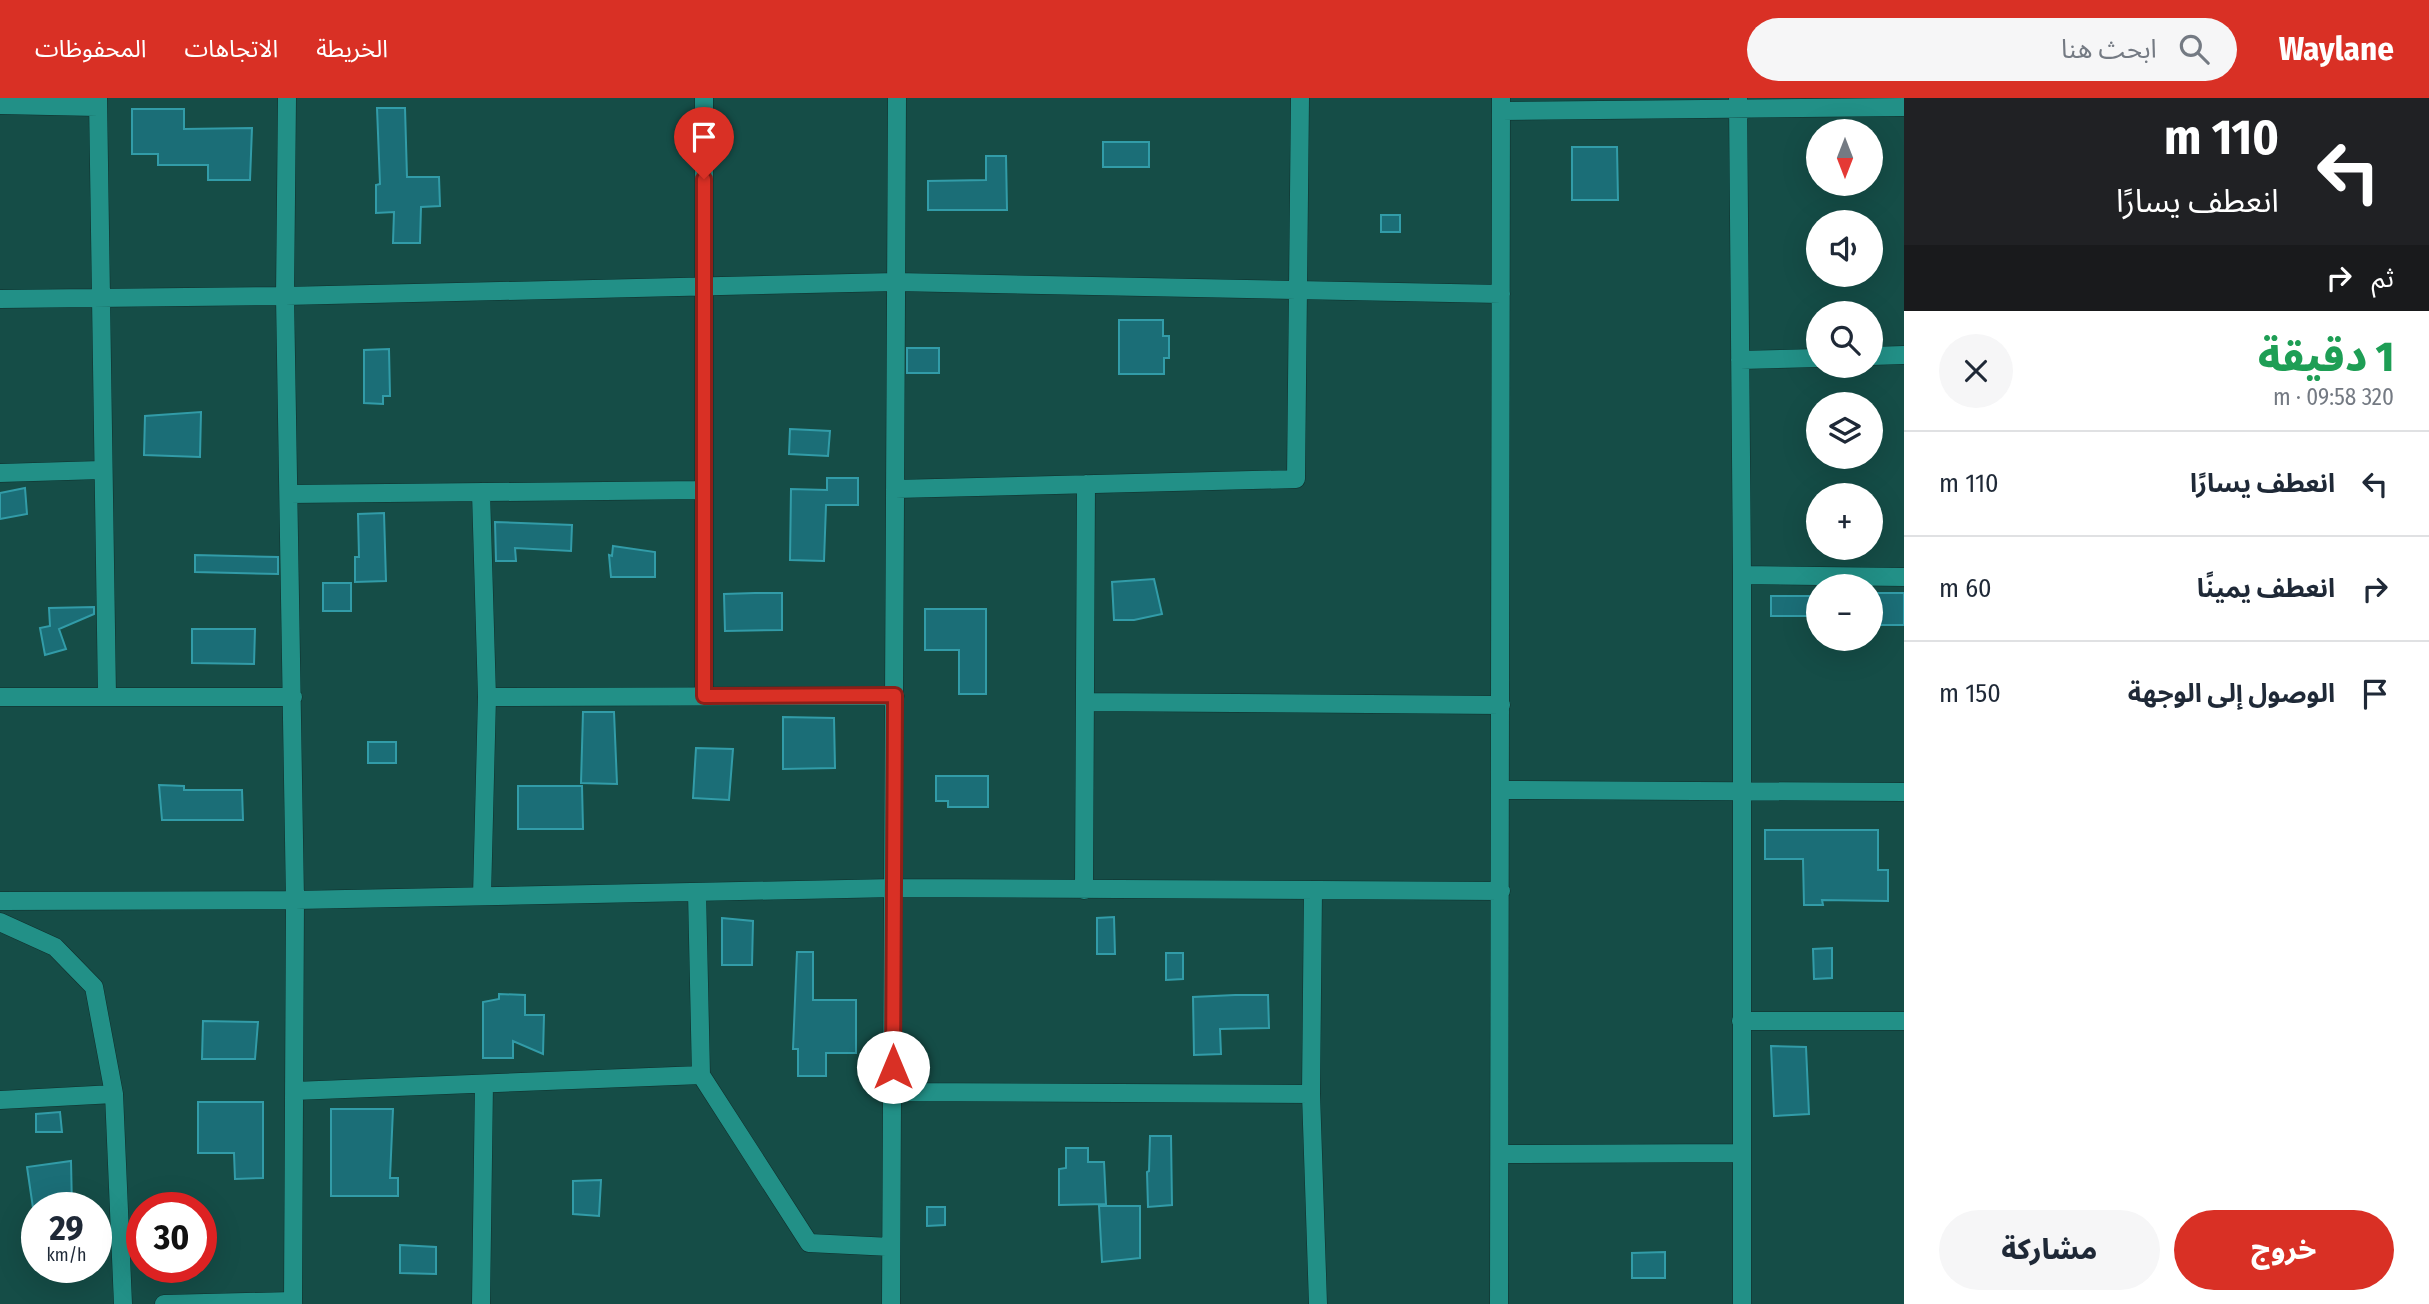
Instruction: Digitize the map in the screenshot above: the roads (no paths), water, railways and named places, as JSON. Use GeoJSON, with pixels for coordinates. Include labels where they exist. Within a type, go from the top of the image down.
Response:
{"type":"FeatureCollection","features":[{"type":"Feature","properties":{"kind":"street"},"geometry":{"type":"LineString","coordinates":[[164,1304],[293,1302],[295,900],[285,296],[286,98]]}},
{"type":"Feature","properties":{"kind":"street"},"geometry":{"type":"LineString","coordinates":[[704,98],[704,696]]}},
{"type":"Feature","properties":{"kind":"street"},"geometry":{"type":"LineString","coordinates":[[891,1304],[897,98]]}},
{"type":"Feature","properties":{"kind":"street"},"geometry":{"type":"LineString","coordinates":[[895,489],[1296,480],[1300,98]]}},
{"type":"Feature","properties":{"kind":"street"},"geometry":{"type":"LineString","coordinates":[[0,105],[98,103],[107,695]]}},
{"type":"Feature","properties":{"kind":"street"},"geometry":{"type":"LineString","coordinates":[[1738,103],[1742,575],[1742,1304]]}},
{"type":"Feature","properties":{"kind":"street"},"geometry":{"type":"LineString","coordinates":[[1499,1304],[1501,105],[1738,103],[1904,107]]}},
{"type":"Feature","properties":{"kind":"street"},"geometry":{"type":"LineString","coordinates":[[0,299],[285,296],[896,282],[1501,294]]}},
{"type":"Feature","properties":{"kind":"street"},"geometry":{"type":"LineString","coordinates":[[1883,356],[1904,355]]}},
{"type":"Feature","properties":{"kind":"street"},"geometry":{"type":"LineString","coordinates":[[1740,360],[1806,358]]}},
{"type":"Feature","properties":{"kind":"street"},"geometry":{"type":"LineString","coordinates":[[0,473],[102,470]]}},
{"type":"Feature","properties":{"kind":"street"},"geometry":{"type":"LineString","coordinates":[[1083,890],[1086,484]]}},
{"type":"Feature","properties":{"kind":"street"},"geometry":{"type":"LineString","coordinates":[[289,494],[703,490]]}},
{"type":"Feature","properties":{"kind":"street"},"geometry":{"type":"LineString","coordinates":[[481,492],[486,697],[482,896]]}},
{"type":"Feature","properties":{"kind":"street"},"geometry":{"type":"LineString","coordinates":[[1742,575],[1904,577]]}},
{"type":"Feature","properties":{"kind":"street"},"geometry":{"type":"LineString","coordinates":[[486,697],[895,695]]}},
{"type":"Feature","properties":{"kind":"street"},"geometry":{"type":"LineString","coordinates":[[0,697],[293,697]]}},
{"type":"Feature","properties":{"kind":"street"},"geometry":{"type":"LineString","coordinates":[[1085,702],[1501,705]]}},
{"type":"Feature","properties":{"kind":"street"},"geometry":{"type":"LineString","coordinates":[[1501,790],[1904,792]]}},
{"type":"Feature","properties":{"kind":"street"},"geometry":{"type":"LineString","coordinates":[[0,901],[295,900],[894,888],[1501,891]]}},
{"type":"Feature","properties":{"kind":"street"},"geometry":{"type":"LineString","coordinates":[[1313,891],[1311,1094],[1318,1304]]}},
{"type":"Feature","properties":{"kind":"street"},"geometry":{"type":"LineString","coordinates":[[697,892],[701,1075],[809,1243],[891,1247]]}},
{"type":"Feature","properties":{"kind":"street"},"geometry":{"type":"LineString","coordinates":[[0,922],[55,947],[94,987],[114,1094],[123,1304]]}},
{"type":"Feature","properties":{"kind":"street"},"geometry":{"type":"LineString","coordinates":[[1741,1021],[1904,1021]]}},
{"type":"Feature","properties":{"kind":"street"},"geometry":{"type":"LineString","coordinates":[[294,1091],[701,1075]]}},
{"type":"Feature","properties":{"kind":"street"},"geometry":{"type":"LineString","coordinates":[[481,1304],[484,1084]]}},
{"type":"Feature","properties":{"kind":"street"},"geometry":{"type":"LineString","coordinates":[[893,1092],[1311,1094]]}},
{"type":"Feature","properties":{"kind":"street"},"geometry":{"type":"LineString","coordinates":[[0,1100],[114,1094]]}},
{"type":"Feature","properties":{"kind":"street"},"geometry":{"type":"LineString","coordinates":[[1500,1154],[1741,1153]]}}]}
